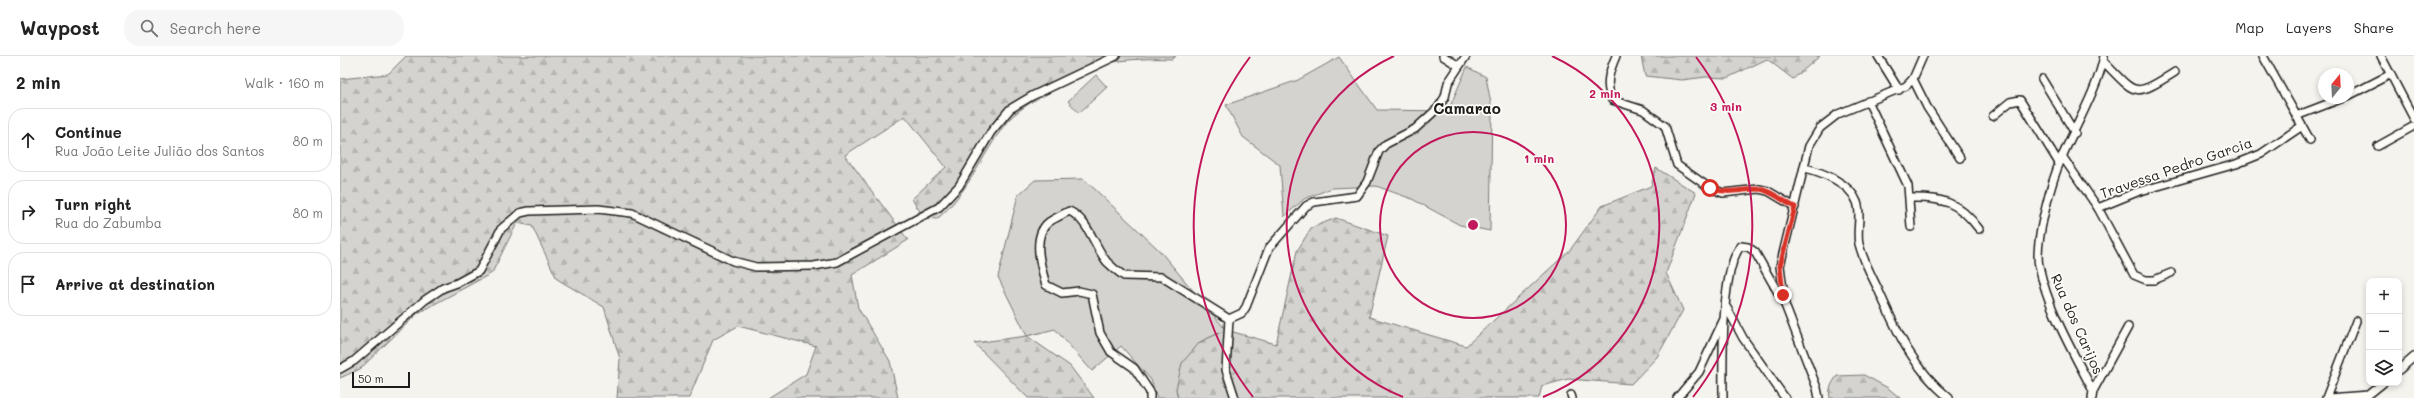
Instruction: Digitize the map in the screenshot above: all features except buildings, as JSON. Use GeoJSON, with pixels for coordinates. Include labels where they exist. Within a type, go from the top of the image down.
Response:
{"type":"FeatureCollection","features":[{"type":"Feature","properties":{"kind":"street"},"geometry":{"type":"LineString","coordinates":[[340,369],[354,361],[425,300],[443,288],[457,283],[479,271],[501,229],[511,219],[525,212],[598,209],[632,213],[662,225],[733,261],[756,267],[814,266],[837,262],[939,207],[959,186],[991,132],[1010,109],[1032,96],[1116,56]]}},
{"type":"Feature","properties":{"kind":"street"},"geometry":{"type":"LineString","coordinates":[[1443,56],[1459,66]]}},
{"type":"Feature","properties":{"kind":"street"},"geometry":{"type":"LineString","coordinates":[[1229,319],[1242,313],[1246,307],[1270,248],[1297,216],[1314,202],[1357,196],[1367,182],[1379,151],[1386,144],[1415,129],[1438,108],[1445,98],[1448,83],[1466,56]]}},
{"type":"Feature","properties":{"kind":"street"},"geometry":{"type":"LineString","coordinates":[[1616,56],[1608,76],[1608,91],[1612,100],[1643,110],[1665,126],[1677,165],[1710,188],[1723,193],[1760,189],[1768,191],[1795,207]]}},
{"type":"Feature","properties":{"kind":"street"},"geometry":{"type":"LineString","coordinates":[[1878,56],[1899,90]]}},
{"type":"Feature","properties":{"kind":"street"},"geometry":{"type":"LineString","coordinates":[[1784,305],[1780,266],[1805,168],[1808,146],[1820,128],[1838,114],[1899,90],[1913,79],[1923,56]]}},
{"type":"Feature","properties":{"kind":"street"},"geometry":{"type":"LineString","coordinates":[[2263,56],[2310,140]]}},
{"type":"Feature","properties":{"kind":"street"},"geometry":{"type":"LineString","coordinates":[[2382,56],[2414,119]]}},
{"type":"Feature","properties":{"kind":"street"},"geometry":{"type":"LineString","coordinates":[[2104,58],[2126,85],[2140,91],[2146,90],[2175,72]]}},
{"type":"Feature","properties":{"kind":"street","name":"Rua dos Carijos"},"geometry":{"type":"LineString","coordinates":[[2093,395],[2070,348],[2050,300],[2038,265],[2038,252],[2042,225],[2062,156],[2075,133],[2104,58]]}},
{"type":"Feature","properties":{"kind":"street"},"geometry":{"type":"LineString","coordinates":[[2354,93],[2391,74]]}},
{"type":"Feature","properties":{"kind":"street"},"geometry":{"type":"LineString","coordinates":[[1913,79],[1927,107],[1960,158]]}},
{"type":"Feature","properties":{"kind":"street"},"geometry":{"type":"LineString","coordinates":[[2042,79],[2075,133]]}},
{"type":"Feature","properties":{"kind":"street"},"geometry":{"type":"LineString","coordinates":[[1992,116],[2010,102],[2020,100],[2060,163]]}},
{"type":"Feature","properties":{"kind":"street"},"geometry":{"type":"LineString","coordinates":[[1868,101],[1903,174],[1910,198],[1912,227]]}},
{"type":"Feature","properties":{"kind":"street"},"geometry":{"type":"LineString","coordinates":[[2296,116],[2327,104]]}},
{"type":"Feature","properties":{"kind":"street","name":"Travessa Pedro Garcia"},"geometry":{"type":"LineString","coordinates":[[2098,208],[2138,192],[2236,164],[2261,154],[2302,126]]}},
{"type":"Feature","properties":{"kind":"street"},"geometry":{"type":"LineString","coordinates":[[2378,146],[2414,126]]}},
{"type":"Feature","properties":{"kind":"street"},"geometry":{"type":"LineString","coordinates":[[2062,156],[2098,208],[2134,275],[2146,280],[2154,280],[2171,273]]}},
{"type":"Feature","properties":{"kind":"street"},"geometry":{"type":"LineString","coordinates":[[1805,168],[1829,176],[1851,193],[1857,202],[1859,243],[1864,260],[1890,316],[1920,370],[1949,398]]}},
{"type":"Feature","properties":{"kind":"street"},"geometry":{"type":"LineString","coordinates":[[1910,198],[1932,197],[1952,203],[1971,218],[1979,229]]}},
{"type":"Feature","properties":{"kind":"street"},"geometry":{"type":"LineString","coordinates":[[1150,398],[1150,392],[1134,368],[1111,352],[1100,333],[1092,294],[1079,291],[1062,293],[1046,285],[1039,260],[1038,243],[1048,223],[1069,211],[1079,216],[1108,262],[1124,276],[1162,277],[1229,319]]}},
{"type":"Feature","properties":{"kind":"street"},"geometry":{"type":"LineString","coordinates":[[1722,398],[1726,312],[1731,266],[1735,253],[1741,246],[1748,246],[1755,252],[1784,305],[1817,388],[1819,398]]}},
{"type":"Feature","properties":{"kind":"street"},"geometry":{"type":"LineString","coordinates":[[1676,398],[1699,372],[1726,312]]}},
{"type":"Feature","properties":{"kind":"street"},"geometry":{"type":"LineString","coordinates":[[1726,312],[1785,398]]}},
{"type":"Feature","properties":{"kind":"street"},"geometry":{"type":"LineString","coordinates":[[1229,319],[1226,370],[1235,398]]}},
{"type":"Feature","properties":{"kind":"street"},"geometry":{"type":"LineString","coordinates":[[2356,321],[2327,398],[2368,395],[2379,386]]}},
{"type":"Feature","properties":{"kind":"street"},"geometry":{"type":"LineString","coordinates":[[2093,395],[2128,327]]}},
{"type":"Feature","properties":{"kind":"street"},"geometry":{"type":"LineString","coordinates":[[2402,367],[2414,357]]}},
{"type":"Feature","properties":{"kind":"green space"},"geometry":{"type":"Polygon","coordinates":[[[406,56],[1176,56],[1172,59],[1138,59],[1105,64],[1067,81],[1024,107],[1006,123],[966,186],[948,209],[937,219],[924,218],[912,199],[946,167],[905,116],[845,155],[908,240],[852,275],[858,308],[890,361],[898,398],[768,398],[806,374],[816,346],[738,326],[713,340],[689,398],[617,398],[620,359],[604,307],[557,279],[532,226],[517,223],[492,273],[418,313],[360,369],[340,378],[340,79],[388,74],[406,56]]]}},
{"type":"Feature","properties":{"kind":"green space"},"geometry":{"type":"Polygon","coordinates":[[[1641,56],[1820,56],[1793,79],[1767,59],[1727,78],[1706,77],[1682,80],[1645,76],[1641,56]]]}},
{"type":"Feature","properties":{"kind":"green space"},"geometry":{"type":"Polygon","coordinates":[[[1339,57],[1377,110],[1448,111],[1467,67],[1486,77],[1492,109],[1490,231],[1460,225],[1412,199],[1376,186],[1332,188],[1304,199],[1284,217],[1280,165],[1243,137],[1226,105],[1298,80],[1339,57]]]}},
{"type":"Feature","properties":{"kind":"green space"},"geometry":{"type":"Polygon","coordinates":[[[1096,75],[1107,87],[1079,113],[1068,101],[1096,75]]]}},
{"type":"Feature","properties":{"kind":"green space"},"geometry":{"type":"Polygon","coordinates":[[[1656,168],[1696,193],[1666,273],[1683,310],[1657,357],[1631,384],[1568,379],[1542,386],[1539,398],[1178,398],[1176,389],[1182,363],[1200,342],[1226,330],[1276,344],[1297,251],[1311,228],[1336,218],[1388,236],[1369,317],[1466,346],[1570,250],[1602,206],[1651,186],[1656,168]]]}},
{"type":"Feature","properties":{"kind":"green space"},"geometry":{"type":"Polygon","coordinates":[[[1084,179],[1159,250],[1226,330],[1200,342],[1176,389],[1178,398],[1157,398],[1151,380],[1121,346],[1092,371],[1055,329],[1027,336],[998,277],[1018,195],[1035,180],[1084,179]]]}},
{"type":"Feature","properties":{"kind":"green space"},"geometry":{"type":"Polygon","coordinates":[[[1027,336],[1070,366],[1094,398],[1028,398],[974,343],[1027,336]]]}},
{"type":"Feature","properties":{"kind":"green space"},"geometry":{"type":"Polygon","coordinates":[[[1864,375],[1888,388],[1900,398],[1830,398],[1830,389],[1837,376],[1864,375]]]}},
{"type":"Feature","properties":{"kind":"district","name":"Camarao"},"geometry":{"type":"Point","coordinates":[1467,109]}},
{"type":"Feature","properties":{"kind":"route"},"geometry":{"type":"LineString","coordinates":[[1710,188],[1723,193],[1760,189],[1768,191],[1795,207],[1780,266],[1780,279],[1783,295]]}}]}
